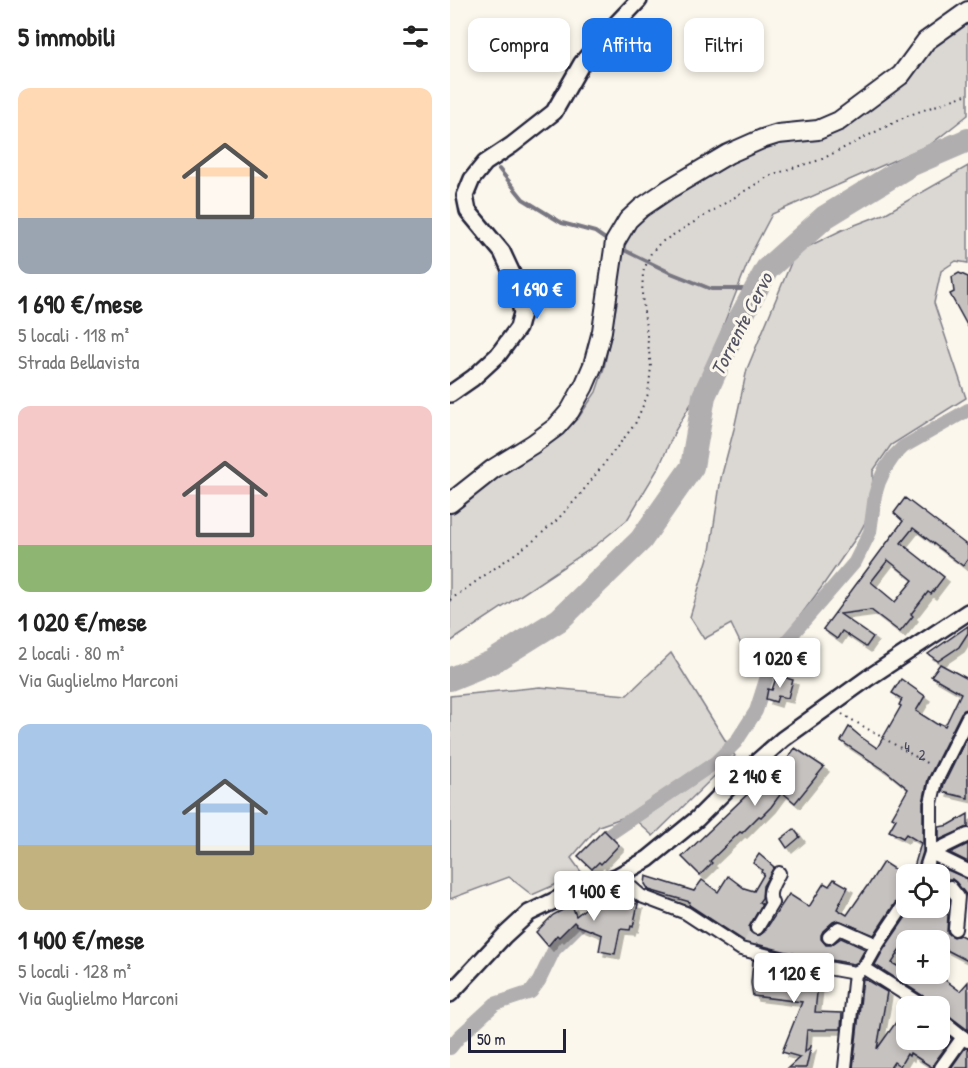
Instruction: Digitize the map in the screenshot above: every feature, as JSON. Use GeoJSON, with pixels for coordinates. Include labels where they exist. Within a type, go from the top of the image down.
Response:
{"type":"FeatureCollection","features":[{"type":"Feature","properties":{"kind":"main road"},"geometry":{"type":"LineString","coordinates":[[450,503],[493,469],[556,427],[570,411],[593,365],[602,331],[615,242],[628,220],[669,189],[728,154],[778,134],[818,130],[839,121],[901,75],[926,41],[968,11]]}},
{"type":"Feature","properties":{"kind":"street"},"geometry":{"type":"LineString","coordinates":[[450,394],[473,378],[498,355],[518,328],[522,313],[515,280],[502,252],[468,211],[465,196],[472,179],[485,164],[554,112],[582,63],[639,0]]}},
{"type":"Feature","properties":{"kind":"street"},"geometry":{"type":"LineString","coordinates":[[450,994],[504,936],[529,914],[562,897],[618,876],[648,859],[697,819],[783,739],[868,678],[968,612]]}},
{"type":"Feature","properties":{"kind":"street"},"geometry":{"type":"LineString","coordinates":[[928,864],[931,853],[931,804],[936,781],[968,717]]}},
{"type":"Feature","properties":{"kind":"street"},"geometry":{"type":"LineString","coordinates":[[931,853],[968,836]]}},
{"type":"Feature","properties":{"kind":"street"},"geometry":{"type":"LineString","coordinates":[[931,853],[968,871]]}},
{"type":"Feature","properties":{"kind":"street"},"geometry":{"type":"LineString","coordinates":[[757,928],[772,903],[770,892],[779,873]]}},
{"type":"Feature","properties":{"kind":"street"},"geometry":{"type":"LineString","coordinates":[[618,876],[641,896],[686,913],[741,949],[748,948],[789,961],[860,970],[906,996]]}},
{"type":"Feature","properties":{"kind":"street"},"geometry":{"type":"LineString","coordinates":[[950,887],[958,897],[955,929]]}},
{"type":"Feature","properties":{"kind":"street"},"geometry":{"type":"LineString","coordinates":[[844,1068],[860,970],[896,917]]}},
{"type":"Feature","properties":{"kind":"street"},"geometry":{"type":"LineString","coordinates":[[829,937],[839,928],[877,945]]}},
{"type":"Feature","properties":{"kind":"street"},"geometry":{"type":"LineString","coordinates":[[940,1068],[965,1039],[950,1027]]}},
{"type":"Feature","properties":{"kind":"path"},"geometry":{"type":"LineString","coordinates":[[450,600],[533,541],[557,520],[579,496],[635,424],[648,394],[651,368],[642,296],[643,272],[651,253],[660,243],[766,178],[820,160],[907,116],[968,94]]}},
{"type":"Feature","properties":{"kind":"path"},"geometry":{"type":"LineString","coordinates":[[828,706],[940,771]]}},
{"type":"Feature","properties":{"kind":"shaded area"},"geometry":{"type":"Polygon","coordinates":[[[968,22],[968,115],[931,144],[772,214],[752,252],[705,380],[675,431],[659,467],[627,520],[595,546],[450,642],[450,514],[513,466],[545,445],[579,417],[596,392],[604,368],[617,303],[615,259],[632,221],[731,162],[763,147],[818,139],[844,128],[909,80],[934,46],[968,22]]]}},
{"type":"Feature","properties":{"kind":"shaded area"},"geometry":{"type":"Polygon","coordinates":[[[968,166],[968,263],[956,261],[941,271],[934,303],[966,398],[891,445],[873,471],[873,507],[860,532],[756,675],[731,624],[704,639],[690,617],[710,551],[721,478],[747,369],[795,253],[842,230],[886,213],[968,166]]]}},
{"type":"Feature","properties":{"kind":"shaded area"},"geometry":{"type":"Polygon","coordinates":[[[671,653],[735,756],[653,836],[630,815],[599,826],[571,858],[582,873],[532,895],[509,877],[450,899],[450,696],[540,687],[627,695],[671,653]]]}},
{"type":"Feature","properties":{"kind":"building"},"geometry":{"type":"Polygon","coordinates":[[[959,273],[968,277],[968,327],[950,294],[954,292],[952,277],[959,273]]]}},
{"type":"Feature","properties":{"kind":"building"},"geometry":{"type":"Polygon","coordinates":[[[905,498],[968,546],[968,559],[963,566],[913,528],[901,543],[944,577],[931,594],[928,592],[900,632],[871,610],[840,614],[873,637],[866,647],[842,631],[837,639],[823,629],[903,521],[894,513],[905,498]],[[888,560],[871,582],[895,602],[913,580],[888,560]]]}},
{"type":"Feature","properties":{"kind":"building"},"geometry":{"type":"Polygon","coordinates":[[[968,626],[968,633],[959,647],[938,661],[928,654],[968,626]]]}},
{"type":"Feature","properties":{"kind":"building"},"geometry":{"type":"Polygon","coordinates":[[[940,664],[968,679],[968,709],[961,713],[928,779],[923,803],[923,852],[919,864],[915,864],[921,843],[906,834],[903,838],[889,831],[896,819],[892,817],[908,789],[886,771],[841,741],[849,727],[877,748],[901,706],[899,705],[902,699],[892,693],[901,679],[925,696],[916,711],[938,725],[939,723],[945,726],[961,693],[931,676],[940,664]]]}},
{"type":"Feature","properties":{"kind":"building"},"geometry":{"type":"Polygon","coordinates":[[[777,675],[793,680],[788,698],[778,696],[776,702],[766,699],[768,689],[772,690],[777,675]]]}},
{"type":"Feature","properties":{"kind":"building"},"geometry":{"type":"Polygon","coordinates":[[[968,735],[968,798],[942,792],[968,735]]]}},
{"type":"Feature","properties":{"kind":"building"},"geometry":{"type":"Polygon","coordinates":[[[795,748],[824,767],[795,803],[782,792],[761,817],[759,816],[742,833],[740,832],[710,861],[712,863],[700,875],[682,857],[780,763],[783,765],[795,748]]]}},
{"type":"Feature","properties":{"kind":"building"},"geometry":{"type":"Polygon","coordinates":[[[968,814],[968,827],[939,840],[939,827],[949,825],[968,814]]]}},
{"type":"Feature","properties":{"kind":"building"},"geometry":{"type":"Polygon","coordinates":[[[794,829],[800,837],[787,848],[781,839],[794,829]]]}},
{"type":"Feature","properties":{"kind":"building"},"geometry":{"type":"Polygon","coordinates":[[[604,830],[619,845],[601,864],[599,862],[592,869],[578,856],[604,830]]]}},
{"type":"Feature","properties":{"kind":"building"},"geometry":{"type":"Polygon","coordinates":[[[968,844],[968,862],[950,853],[968,844]]]}},
{"type":"Feature","properties":{"kind":"building"},"geometry":{"type":"Polygon","coordinates":[[[759,854],[774,867],[763,886],[762,898],[759,902],[762,904],[749,927],[750,932],[756,936],[764,932],[789,894],[809,907],[824,883],[829,886],[834,879],[848,887],[837,909],[847,915],[883,862],[896,870],[896,902],[874,935],[838,920],[823,931],[821,939],[826,945],[831,945],[841,938],[865,949],[858,962],[854,964],[791,953],[744,941],[689,905],[690,902],[649,890],[645,884],[646,876],[694,891],[702,880],[718,892],[728,876],[744,888],[754,891],[764,874],[753,863],[759,854]]]}},
{"type":"Feature","properties":{"kind":"building"},"geometry":{"type":"Polygon","coordinates":[[[950,871],[968,879],[968,897],[956,882],[950,879],[950,871]]]}},
{"type":"Feature","properties":{"kind":"building"},"geometry":{"type":"Polygon","coordinates":[[[597,896],[638,904],[633,927],[631,926],[630,930],[620,929],[615,954],[599,951],[602,935],[574,922],[559,937],[557,935],[548,946],[536,932],[553,915],[572,905],[576,916],[586,908],[593,909],[597,896]]]}},
{"type":"Feature","properties":{"kind":"building"},"geometry":{"type":"Polygon","coordinates":[[[905,918],[948,918],[947,930],[897,930],[905,918]]]}},
{"type":"Feature","properties":{"kind":"building"},"geometry":{"type":"Polygon","coordinates":[[[896,931],[896,957],[892,963],[896,965],[896,978],[875,965],[896,931]]]}},
{"type":"Feature","properties":{"kind":"building"},"geometry":{"type":"Polygon","coordinates":[[[950,935],[954,937],[960,935],[968,939],[968,961],[950,952],[950,935]]]}},
{"type":"Feature","properties":{"kind":"building"},"geometry":{"type":"Polygon","coordinates":[[[753,960],[819,975],[815,1012],[842,1013],[841,1029],[807,1030],[805,1052],[811,1046],[806,1068],[788,1068],[800,1057],[782,1052],[802,1002],[753,996],[751,983],[753,960]]]}},
{"type":"Feature","properties":{"kind":"building"},"geometry":{"type":"Polygon","coordinates":[[[863,978],[887,992],[877,1049],[896,1022],[896,1050],[944,1050],[933,1068],[910,1053],[900,1066],[894,1062],[890,1068],[853,1068],[863,978]]]}},
{"type":"Feature","properties":{"kind":"building"},"geometry":{"type":"Polygon","coordinates":[[[968,982],[968,1030],[950,1016],[950,996],[923,996],[905,984],[950,984],[960,991],[968,982]]]}},
{"type":"Feature","properties":{"kind":"building"},"geometry":{"type":"Polygon","coordinates":[[[965,1048],[968,1049],[968,1068],[951,1068],[965,1048]]]}},
{"type":"Feature","properties":{"kind":"waterway","name":"Torrente Cervo"},"geometry":{"type":"LineString","coordinates":[[450,679],[492,662],[559,620],[641,540],[692,467],[704,396],[734,330],[767,269],[825,217],[910,165],[968,140]]}},
{"type":"Feature","properties":{"kind":"waterway"},"geometry":{"type":"LineString","coordinates":[[499,169],[523,199],[562,223],[595,232],[608,241]]}},
{"type":"Feature","properties":{"kind":"waterway"},"geometry":{"type":"LineString","coordinates":[[620,248],[671,273],[711,289],[756,289]]}},
{"type":"Feature","properties":{"kind":"waterway"},"geometry":{"type":"LineString","coordinates":[[608,835],[716,762],[736,742],[756,711],[770,667],[784,644],[855,562],[870,532],[879,482],[893,457],[903,447],[968,410]]}},
{"type":"Feature","properties":{"kind":"waterway"},"geometry":{"type":"LineString","coordinates":[[450,1048],[495,1004],[531,992],[554,950],[587,917]]}},
{"type":"Feature","properties":{"kind":"tunnel"},"geometry":{"type":"LineString","coordinates":[[749,945],[757,928]]}}]}
